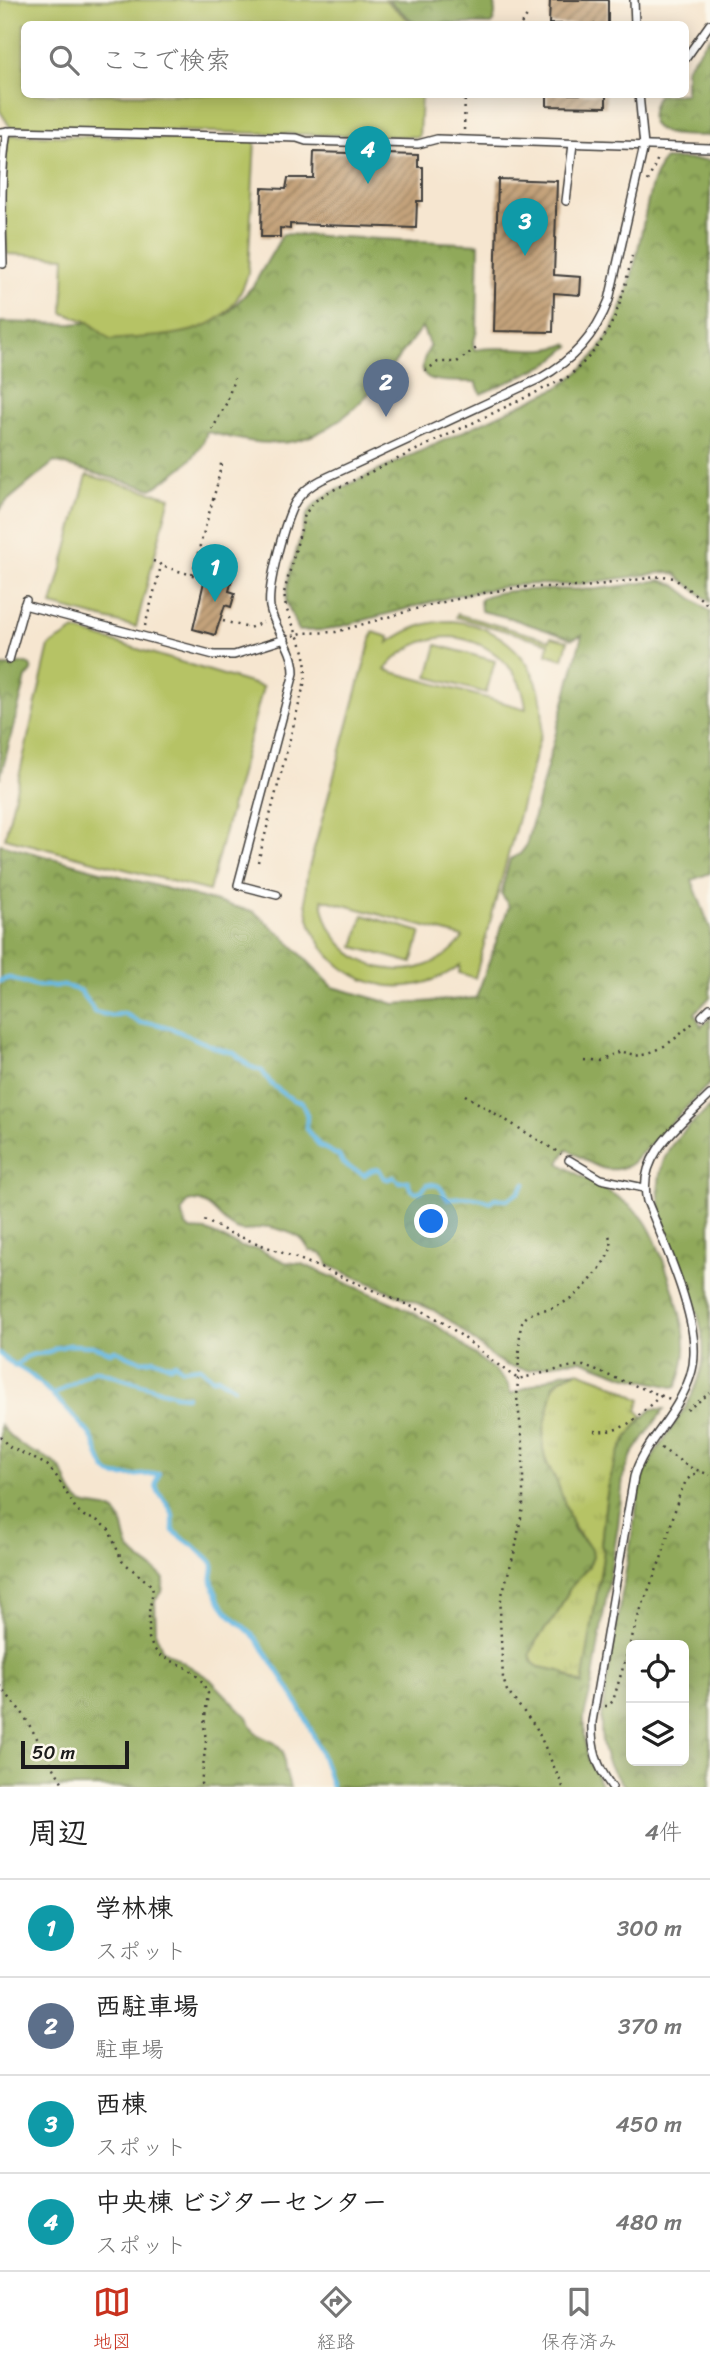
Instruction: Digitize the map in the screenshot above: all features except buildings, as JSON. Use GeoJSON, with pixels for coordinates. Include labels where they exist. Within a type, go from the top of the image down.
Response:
{"type":"FeatureCollection","features":[{"type":"Feature","properties":{"kind":"lane"},"geometry":{"type":"LineString","coordinates":[[634,0],[635,21]]}},
{"type":"Feature","properties":{"kind":"lane"},"geometry":{"type":"LineString","coordinates":[[689,53],[710,24]]}},
{"type":"Feature","properties":{"kind":"lane"},"geometry":{"type":"LineString","coordinates":[[277,895],[239,885],[293,680],[293,658],[271,610],[270,595],[287,523],[299,497],[321,480],[539,379],[579,350],[600,322],[609,300],[644,146],[640,98]]}},
{"type":"Feature","properties":{"kind":"lane"},"geometry":{"type":"LineString","coordinates":[[3,264],[3,132],[265,137],[297,138],[306,141],[418,144],[437,139],[710,148]]}},
{"type":"Feature","properties":{"kind":"lane"},"geometry":{"type":"LineString","coordinates":[[566,201],[573,144]]}},
{"type":"Feature","properties":{"kind":"lane"},"geometry":{"type":"LineString","coordinates":[[9,660],[25,603],[224,656],[285,639]]}},
{"type":"Feature","properties":{"kind":"lane"},"geometry":{"type":"LineString","coordinates":[[702,1016],[710,1008]]}},
{"type":"Feature","properties":{"kind":"lane"},"geometry":{"type":"LineString","coordinates":[[612,1787],[599,1767],[594,1751],[592,1723],[634,1477],[643,1454],[678,1404],[693,1367],[693,1335],[686,1306],[644,1188],[645,1173],[659,1147],[710,1095]]}},
{"type":"Feature","properties":{"kind":"lane"},"geometry":{"type":"LineString","coordinates":[[569,1160],[601,1179],[644,1188]]}},
{"type":"Feature","properties":{"kind":"path"},"geometry":{"type":"LineString","coordinates":[[524,21],[529,14]]}},
{"type":"Feature","properties":{"kind":"path"},"geometry":{"type":"LineString","coordinates":[[464,141],[466,98]]}},
{"type":"Feature","properties":{"kind":"path"},"geometry":{"type":"LineString","coordinates":[[647,185],[664,146]]}},
{"type":"Feature","properties":{"kind":"path"},"geometry":{"type":"LineString","coordinates":[[258,862],[306,677],[305,654],[286,608],[284,593],[302,522],[310,506],[327,493],[568,377],[584,363],[612,326],[623,296],[634,247]]}},
{"type":"Feature","properties":{"kind":"path"},"geometry":{"type":"LineString","coordinates":[[425,371],[438,362],[457,362],[478,347]]}},
{"type":"Feature","properties":{"kind":"path"},"geometry":{"type":"LineString","coordinates":[[212,430],[227,402],[234,378]]}},
{"type":"Feature","properties":{"kind":"path"},"geometry":{"type":"LineString","coordinates":[[192,575],[222,459]]}},
{"type":"Feature","properties":{"kind":"path"},"geometry":{"type":"LineString","coordinates":[[153,561],[161,566],[203,578]]}},
{"type":"Feature","properties":{"kind":"path"},"geometry":{"type":"LineString","coordinates":[[142,636],[161,566]]}},
{"type":"Feature","properties":{"kind":"path"},"geometry":{"type":"LineString","coordinates":[[285,639],[299,634],[336,632],[464,597],[520,587],[570,588],[663,576],[674,578],[710,606]]}},
{"type":"Feature","properties":{"kind":"path"},"geometry":{"type":"LineString","coordinates":[[223,621],[249,628],[258,624]]}},
{"type":"Feature","properties":{"kind":"path"},"geometry":{"type":"LineString","coordinates":[[583,1058],[598,1060],[620,1051],[631,1056],[659,1049],[702,1016]]}},
{"type":"Feature","properties":{"kind":"path"},"geometry":{"type":"LineString","coordinates":[[464,1095],[569,1160]]}},
{"type":"Feature","properties":{"kind":"path"},"geometry":{"type":"LineString","coordinates":[[204,1220],[429,1314],[518,1379],[561,1368],[584,1366],[662,1395],[687,1410],[710,1393]]}},
{"type":"Feature","properties":{"kind":"path"},"geometry":{"type":"LineString","coordinates":[[563,1787],[536,1727],[507,1691],[503,1678],[501,1598],[515,1550],[523,1507],[523,1444],[517,1398],[520,1332],[525,1318],[532,1313],[561,1304],[585,1286],[608,1255],[612,1246],[609,1235]]}},
{"type":"Feature","properties":{"kind":"path"},"geometry":{"type":"LineString","coordinates":[[594,1431],[607,1432],[628,1426],[662,1395]]}},
{"type":"Feature","properties":{"kind":"path"},"geometry":{"type":"LineString","coordinates":[[0,1436],[8,1446],[47,1465],[76,1509],[84,1517],[98,1521],[109,1530],[122,1562],[151,1585],[153,1591],[149,1612],[149,1638],[153,1648],[162,1656],[189,1669],[201,1680],[208,1693],[204,1725],[206,1741],[201,1784],[203,1787]]}},
{"type":"Feature","properties":{"kind":"path"},"geometry":{"type":"LineString","coordinates":[[662,1449],[699,1472],[710,1475]]}},
{"type":"Feature","properties":{"kind":"path"},"geometry":{"type":"LineString","coordinates":[[596,1705],[608,1706],[613,1701],[639,1614],[662,1556],[679,1496],[686,1481],[699,1472]]}},
{"type":"Feature","properties":{"kind":"path"},"geometry":{"type":"LineString","coordinates":[[0,1686],[23,1714],[65,1787]]}},
{"type":"Feature","properties":{"kind":"green space"},"geometry":{"type":"Polygon","coordinates":[[[0,0],[385,0],[410,21],[21,21],[21,98],[421,98],[419,137],[10,127],[0,111],[0,0]]]}},
{"type":"Feature","properties":{"kind":"green space"},"geometry":{"type":"Polygon","coordinates":[[[388,0],[495,0],[493,21],[412,21],[388,0]]]}},
{"type":"Feature","properties":{"kind":"green space"},"geometry":{"type":"Polygon","coordinates":[[[710,37],[710,136],[675,135],[657,128],[652,121],[652,110],[657,98],[689,98],[689,64],[710,37]]]}},
{"type":"Feature","properties":{"kind":"green space"},"geometry":{"type":"Polygon","coordinates":[[[11,135],[255,140],[248,273],[239,295],[227,311],[212,323],[194,330],[154,337],[110,340],[89,322],[63,313],[65,257],[7,254],[4,197],[7,140],[11,135]]]}},
{"type":"Feature","properties":{"kind":"green space"},"geometry":{"type":"Polygon","coordinates":[[[665,159],[710,160],[710,602],[675,574],[667,572],[572,585],[507,586],[458,595],[327,630],[299,631],[286,601],[289,576],[307,515],[315,504],[330,493],[557,388],[582,369],[615,324],[633,270],[652,184],[665,159]]]}},
{"type":"Feature","properties":{"kind":"green space"},"geometry":{"type":"Polygon","coordinates":[[[283,234],[479,244],[477,330],[473,345],[475,350],[545,349],[567,344],[570,346],[548,364],[481,394],[476,382],[433,380],[426,376],[423,370],[424,360],[430,347],[422,327],[360,402],[322,431],[300,440],[276,443],[250,441],[207,432],[204,442],[192,458],[152,489],[54,462],[0,510],[0,322],[89,322],[110,340],[227,314],[253,286],[283,234]]]}},
{"type":"Feature","properties":{"kind":"green space"},"geometry":{"type":"Polygon","coordinates":[[[87,475],[170,497],[136,627],[52,605],[87,475]]]}},
{"type":"Feature","properties":{"kind":"green space"},"geometry":{"type":"Polygon","coordinates":[[[661,580],[675,585],[710,612],[710,873],[692,880],[710,928],[710,997],[695,1013],[701,1027],[710,1018],[710,1083],[630,1165],[604,1169],[567,1149],[559,1163],[632,1208],[641,1216],[655,1240],[669,1277],[684,1332],[684,1360],[677,1386],[624,1376],[581,1360],[529,1370],[508,1366],[495,1359],[452,1322],[433,1310],[328,1265],[322,1254],[310,1251],[303,1240],[293,1234],[267,1227],[242,1231],[227,1223],[203,1203],[196,1201],[187,1202],[182,1212],[190,1230],[207,1231],[241,1247],[258,1249],[285,1262],[302,1264],[398,1305],[436,1325],[495,1371],[507,1383],[511,1394],[564,1372],[578,1371],[561,1378],[554,1385],[543,1433],[543,1449],[546,1463],[557,1482],[575,1532],[592,1549],[593,1557],[589,1566],[570,1588],[557,1614],[536,1641],[530,1654],[533,1663],[539,1667],[560,1671],[582,1685],[604,1551],[601,1545],[612,1471],[626,1439],[637,1424],[652,1409],[664,1409],[632,1455],[623,1478],[618,1526],[584,1717],[588,1759],[602,1787],[332,1787],[311,1729],[291,1692],[257,1640],[219,1600],[212,1581],[211,1562],[173,1531],[172,1512],[158,1490],[159,1474],[122,1477],[111,1474],[103,1466],[88,1432],[31,1375],[0,1354],[0,844],[254,912],[283,936],[333,987],[395,1004],[476,998],[509,906],[501,893],[510,859],[520,854],[526,846],[582,635],[572,639],[481,611],[480,600],[489,595],[517,590],[597,589],[661,580]]]}},
{"type":"Feature","properties":{"kind":"green space"},"geometry":{"type":"Polygon","coordinates":[[[457,614],[550,640],[551,637],[568,641],[563,659],[547,654],[549,643],[456,617],[457,614]]]}},
{"type":"Feature","properties":{"kind":"green space"},"geometry":{"type":"Polygon","coordinates":[[[443,621],[473,625],[492,632],[522,657],[533,673],[539,692],[541,733],[475,978],[459,973],[460,965],[432,980],[404,986],[377,984],[352,974],[331,957],[315,934],[307,907],[307,875],[373,632],[389,637],[388,643],[418,626],[443,621]],[[451,637],[432,639],[406,650],[385,670],[526,709],[518,681],[502,660],[479,644],[451,637]],[[322,899],[329,924],[341,944],[359,958],[379,967],[401,970],[424,966],[445,956],[463,938],[463,937],[322,899]]]}},
{"type":"Feature","properties":{"kind":"green space"},"geometry":{"type":"Polygon","coordinates":[[[75,630],[263,687],[209,891],[5,838],[49,646],[75,630]]]}},
{"type":"Feature","properties":{"kind":"green space"},"geometry":{"type":"Polygon","coordinates":[[[437,645],[495,661],[486,693],[428,677],[437,645]]]}},
{"type":"Feature","properties":{"kind":"green space"},"geometry":{"type":"Polygon","coordinates":[[[22,663],[30,665],[32,671],[26,678],[0,779],[0,666],[22,663]]]}},
{"type":"Feature","properties":{"kind":"green space"},"geometry":{"type":"Polygon","coordinates":[[[363,915],[421,932],[412,963],[354,947],[363,915]]]}},
{"type":"Feature","properties":{"kind":"green space"},"geometry":{"type":"Polygon","coordinates":[[[710,1107],[710,1787],[626,1787],[613,1772],[605,1755],[601,1718],[640,1487],[654,1454],[692,1394],[703,1359],[702,1333],[695,1307],[674,1254],[659,1201],[660,1174],[669,1149],[710,1107]]]}},
{"type":"Feature","properties":{"kind":"green space"},"geometry":{"type":"Polygon","coordinates":[[[578,1371],[608,1382],[641,1400],[637,1410],[643,1416],[615,1463],[607,1492],[601,1545],[604,1551],[583,1685],[560,1671],[539,1667],[533,1663],[530,1654],[536,1641],[557,1614],[570,1588],[589,1566],[586,1542],[571,1521],[543,1449],[546,1416],[555,1385],[565,1376],[578,1371]]]}},
{"type":"Feature","properties":{"kind":"green space"},"geometry":{"type":"Polygon","coordinates":[[[0,1425],[21,1445],[60,1468],[74,1496],[80,1502],[107,1508],[116,1513],[129,1548],[164,1579],[162,1592],[155,1601],[156,1634],[162,1649],[210,1679],[247,1717],[256,1734],[275,1743],[283,1752],[290,1787],[0,1787],[0,1425]]]}},
{"type":"Feature","properties":{"kind":"waterway"},"geometry":{"type":"LineString","coordinates":[[0,981],[9,978],[38,986],[65,986],[81,991],[94,1012],[112,1016],[124,1013],[140,1023],[171,1028],[218,1049],[234,1053],[249,1066],[262,1071],[272,1085],[293,1100],[302,1102],[307,1116],[306,1129],[320,1146],[339,1156],[346,1166],[364,1175],[379,1169],[384,1178],[394,1177],[399,1182],[408,1181],[415,1192],[421,1191],[428,1184],[439,1187],[448,1199],[469,1198],[489,1202],[495,1198],[507,1200],[525,1184]]}},
{"type":"Feature","properties":{"kind":"waterway"},"geometry":{"type":"LineString","coordinates":[[15,1366],[26,1357],[48,1353],[56,1348],[70,1345],[93,1346],[110,1352],[115,1350],[139,1360],[154,1359],[170,1366],[175,1363],[182,1369],[200,1367],[212,1379],[217,1377],[234,1388]]}},
{"type":"Feature","properties":{"kind":"waterway"},"geometry":{"type":"LineString","coordinates":[[0,1354],[31,1375],[88,1432],[103,1466],[111,1474],[159,1474],[156,1485],[172,1512],[173,1531],[211,1562],[212,1581],[219,1600],[257,1640],[291,1692],[311,1729],[332,1787]]}},
{"type":"Feature","properties":{"kind":"waterway"},"geometry":{"type":"LineString","coordinates":[[53,1395],[95,1370],[187,1396]]}},
{"type":"Feature","properties":{"kind":"place","name":"中央棟 ビジターセンター"},"geometry":{"type":"Point","coordinates":[368,184]}},
{"type":"Feature","properties":{"kind":"place","name":"西棟"},"geometry":{"type":"Point","coordinates":[525,256]}},
{"type":"Feature","properties":{"kind":"place","name":"西駐車場"},"geometry":{"type":"Point","coordinates":[386,417]}},
{"type":"Feature","properties":{"kind":"place","name":"学林棟"},"geometry":{"type":"Point","coordinates":[215,602]}}]}
